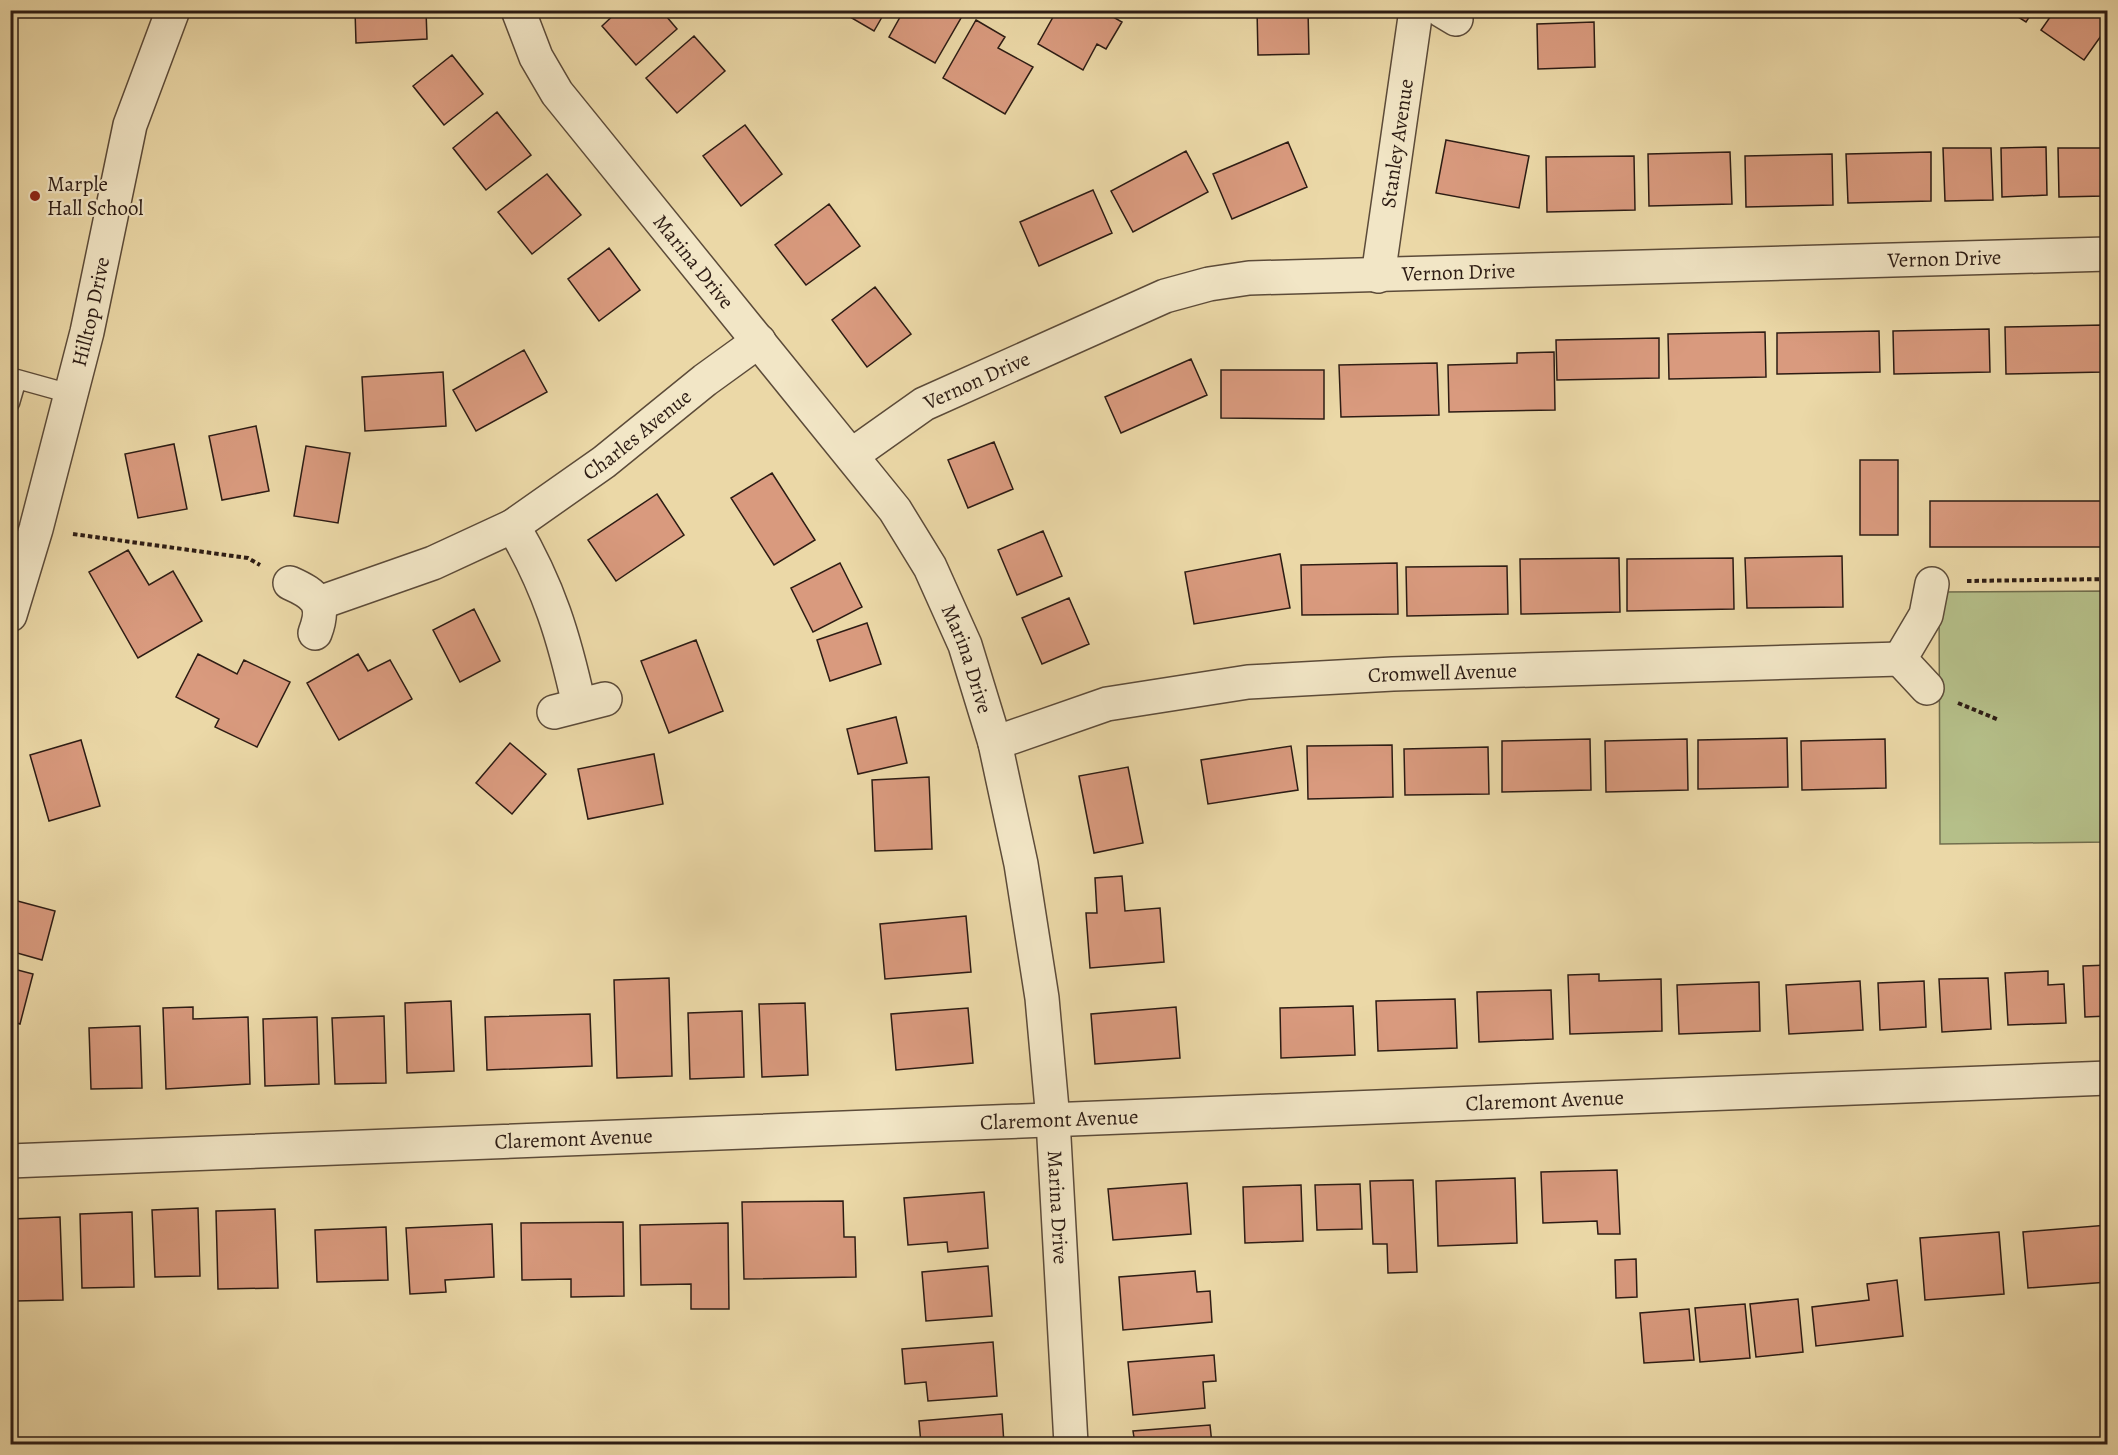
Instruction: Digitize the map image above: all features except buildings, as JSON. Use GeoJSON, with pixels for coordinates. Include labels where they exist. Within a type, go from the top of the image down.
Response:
{"type":"FeatureCollection","features":[{"type":"Feature","properties":{"kind":"street","name":"Hilltop Drive"},"geometry":{"type":"LineString","coordinates":[[10,615],[36,529],[87,332],[130,125],[173,10]]}},
{"type":"Feature","properties":{"kind":"street","name":"Marina Drive"},"geometry":{"type":"LineString","coordinates":[[518,10],[536,57],[557,93],[896,510],[930,567],[965,645],[995,743],[1021,864],[1042,998],[1053,1120],[1071,1444]]}},
{"type":"Feature","properties":{"kind":"street","name":"Stanley Avenue"},"geometry":{"type":"LineString","coordinates":[[1377,276],[1416,10]]}},
{"type":"Feature","properties":{"kind":"street","name":"Vernon Drive"},"geometry":{"type":"LineString","coordinates":[[852,455],[924,405],[1165,296],[1209,284],[1249,278],[2108,254]]}},
{"type":"Feature","properties":{"kind":"street","name":"Charles Avenue"},"geometry":{"type":"LineString","coordinates":[[290,583],[306,590],[317,618],[513,526],[604,462],[705,380],[759,341]]}},
{"type":"Feature","properties":{"kind":"street"},"geometry":{"type":"LineString","coordinates":[[513,526],[536,565],[555,611],[579,705]]}},
{"type":"Feature","properties":{"kind":"street"},"geometry":{"type":"LineString","coordinates":[[1927,688],[1900,659],[1926,615],[1932,584]]}},
{"type":"Feature","properties":{"kind":"street","name":"Cromwell Avenue"},"geometry":{"type":"LineString","coordinates":[[995,743],[1107,704],[1248,682],[1393,674],[1900,659]]}},
{"type":"Feature","properties":{"kind":"street","name":"Claremont Avenue"},"geometry":{"type":"LineString","coordinates":[[10,1161],[2108,1078]]}},
{"type":"Feature","properties":{"kind":"lane"},"geometry":{"type":"LineString","coordinates":[[10,403],[17,379],[71,394]]}},
{"type":"Feature","properties":{"kind":"path"},"geometry":{"type":"LineString","coordinates":[[36,529],[248,558],[290,583]]}},
{"type":"Feature","properties":{"kind":"path"},"geometry":{"type":"LineString","coordinates":[[1932,584],[1960,581],[2108,579]]}},
{"type":"Feature","properties":{"kind":"green space"},"geometry":{"type":"Polygon","coordinates":[[[2107,591],[2107,842],[1940,844],[1939,592],[2107,591]]]}},
{"type":"Feature","properties":{"kind":"place","name":"Marple Hall School"},"geometry":{"type":"Point","coordinates":[35,196]}}]}
